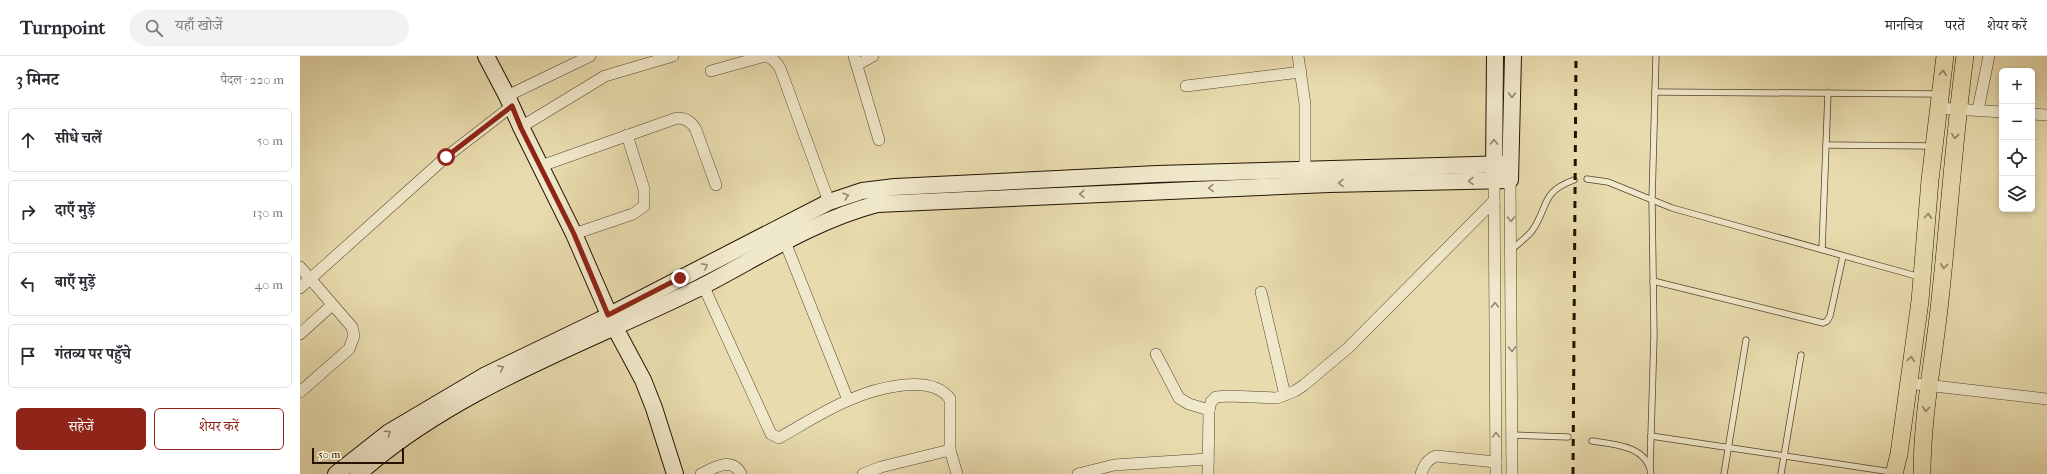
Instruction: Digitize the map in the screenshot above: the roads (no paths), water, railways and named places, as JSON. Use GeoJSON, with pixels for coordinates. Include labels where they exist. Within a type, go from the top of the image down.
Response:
{"type":"FeatureCollection","features":[{"type":"Feature","properties":{"kind":"main road"},"geometry":{"type":"LineString","coordinates":[[486,56],[510,101],[521,128],[574,234],[611,320],[646,387],[676,474]]}},
{"type":"Feature","properties":{"kind":"main road"},"geometry":{"type":"LineString","coordinates":[[1494,181],[1495,56]]}},
{"type":"Feature","properties":{"kind":"main road"},"geometry":{"type":"LineString","coordinates":[[336,474],[388,433],[418,413],[486,375],[611,320],[703,285],[785,242],[848,212],[877,204],[1329,184],[1510,180],[1513,56]]}},
{"type":"Feature","properties":{"kind":"main road"},"geometry":{"type":"LineString","coordinates":[[1894,473],[1899,454],[1922,278],[1934,146],[1945,56]]}},
{"type":"Feature","properties":{"kind":"main road"},"geometry":{"type":"LineString","coordinates":[[1922,474],[1928,385],[1944,260],[1958,109],[1966,56]]}},
{"type":"Feature","properties":{"kind":"main road"},"geometry":{"type":"LineString","coordinates":[[358,474],[417,430],[472,396],[829,202],[862,191],[895,187],[1149,174],[1510,164]]}},
{"type":"Feature","properties":{"kind":"street"},"geometry":{"type":"LineString","coordinates":[[300,288],[309,278],[510,101],[590,56]]}},
{"type":"Feature","properties":{"kind":"street"},"geometry":{"type":"LineString","coordinates":[[521,128],[604,76],[672,56]]}},
{"type":"Feature","properties":{"kind":"street"},"geometry":{"type":"LineString","coordinates":[[711,71],[765,56],[769,56],[780,68],[829,202]]}},
{"type":"Feature","properties":{"kind":"street"},"geometry":{"type":"LineString","coordinates":[[873,56],[855,60],[879,140]]}},
{"type":"Feature","properties":{"kind":"street"},"geometry":{"type":"LineString","coordinates":[[1298,56],[1306,104],[1305,170]]}},
{"type":"Feature","properties":{"kind":"street"},"geometry":{"type":"LineString","coordinates":[[1978,110],[1989,56]]}},
{"type":"Feature","properties":{"kind":"street"},"geometry":{"type":"LineString","coordinates":[[1186,86],[1301,72]]}},
{"type":"Feature","properties":{"kind":"street"},"geometry":{"type":"LineString","coordinates":[[1939,101],[1958,109],[1999,112]]}},
{"type":"Feature","properties":{"kind":"street"},"geometry":{"type":"LineString","coordinates":[[2035,114],[2047,115]]}},
{"type":"Feature","properties":{"kind":"street"},"geometry":{"type":"LineString","coordinates":[[541,166],[677,118],[687,120],[693,124],[716,185]]}},
{"type":"Feature","properties":{"kind":"street"},"geometry":{"type":"LineString","coordinates":[[574,234],[633,214],[644,206],[644,189],[627,135]]}},
{"type":"Feature","properties":{"kind":"street"},"geometry":{"type":"LineString","coordinates":[[1510,180],[1512,474]]}},
{"type":"Feature","properties":{"kind":"street"},"geometry":{"type":"LineString","coordinates":[[1494,181],[1496,474]]}},
{"type":"Feature","properties":{"kind":"street"},"geometry":{"type":"LineString","coordinates":[[1208,474],[1209,410],[1211,402],[1216,397],[1267,399],[1285,395],[1304,385],[1334,362],[1494,201]]}},
{"type":"Feature","properties":{"kind":"street"},"geometry":{"type":"LineString","coordinates":[[785,242],[848,400]]}},
{"type":"Feature","properties":{"kind":"street"},"geometry":{"type":"LineString","coordinates":[[300,267],[352,327],[354,336],[349,349],[300,392]]}},
{"type":"Feature","properties":{"kind":"street"},"geometry":{"type":"LineString","coordinates":[[703,285],[770,434],[774,437],[779,438],[848,400],[876,390],[916,384],[938,388],[950,399],[950,450],[957,474]]}},
{"type":"Feature","properties":{"kind":"street"},"geometry":{"type":"LineString","coordinates":[[1261,292],[1285,395]]}},
{"type":"Feature","properties":{"kind":"street"},"geometry":{"type":"LineString","coordinates":[[300,334],[332,305]]}},
{"type":"Feature","properties":{"kind":"street"},"geometry":{"type":"LineString","coordinates":[[1156,354],[1178,398],[1189,404],[1209,410]]}},
{"type":"Feature","properties":{"kind":"street"},"geometry":{"type":"LineString","coordinates":[[1908,383],[2047,399]]}},
{"type":"Feature","properties":{"kind":"street"},"geometry":{"type":"LineString","coordinates":[[863,474],[950,450]]}},
{"type":"Feature","properties":{"kind":"street"},"geometry":{"type":"LineString","coordinates":[[1421,474],[1424,466],[1430,459],[1436,456],[1496,462]]}},
{"type":"Feature","properties":{"kind":"street"},"geometry":{"type":"LineString","coordinates":[[1078,474],[1114,465],[1208,459]]}},
{"type":"Feature","properties":{"kind":"street"},"geometry":{"type":"LineString","coordinates":[[701,474],[726,464],[732,465],[741,474]]}},
{"type":"Feature","properties":{"kind":"lane"},"geometry":{"type":"LineString","coordinates":[[1650,471],[1654,336],[1652,200],[1656,56]]}},
{"type":"Feature","properties":{"kind":"lane"},"geometry":{"type":"LineString","coordinates":[[1655,92],[1828,93],[1939,101]]}},
{"type":"Feature","properties":{"kind":"lane"},"geometry":{"type":"LineString","coordinates":[[1822,250],[1828,93]]}},
{"type":"Feature","properties":{"kind":"lane"},"geometry":{"type":"LineString","coordinates":[[1826,144],[1934,146]]}},
{"type":"Feature","properties":{"kind":"lane"},"geometry":{"type":"LineString","coordinates":[[1587,179],[1608,182],[1672,208],[1922,278]]}},
{"type":"Feature","properties":{"kind":"lane"},"geometry":{"type":"LineString","coordinates":[[1511,250],[1532,230],[1552,193],[1560,186],[1574,180]]}},
{"type":"Feature","properties":{"kind":"lane"},"geometry":{"type":"LineString","coordinates":[[1653,281],[1823,323],[1827,321],[1830,316],[1843,256]]}},
{"type":"Feature","properties":{"kind":"lane"},"geometry":{"type":"LineString","coordinates":[[1724,474],[1727,447],[1746,340]]}},
{"type":"Feature","properties":{"kind":"lane"},"geometry":{"type":"LineString","coordinates":[[1781,474],[1801,355]]}},
{"type":"Feature","properties":{"kind":"lane"},"geometry":{"type":"LineString","coordinates":[[1512,435],[1568,437]]}},
{"type":"Feature","properties":{"kind":"lane"},"geometry":{"type":"LineString","coordinates":[[1651,436],[1894,473]]}},
{"type":"Feature","properties":{"kind":"lane"},"geometry":{"type":"LineString","coordinates":[[1592,441],[1625,446],[1637,452],[1644,459],[1650,471]]}},
{"type":"Feature","properties":{"kind":"railway"},"geometry":{"type":"LineString","coordinates":[[1573,474],[1576,56]]}}]}
